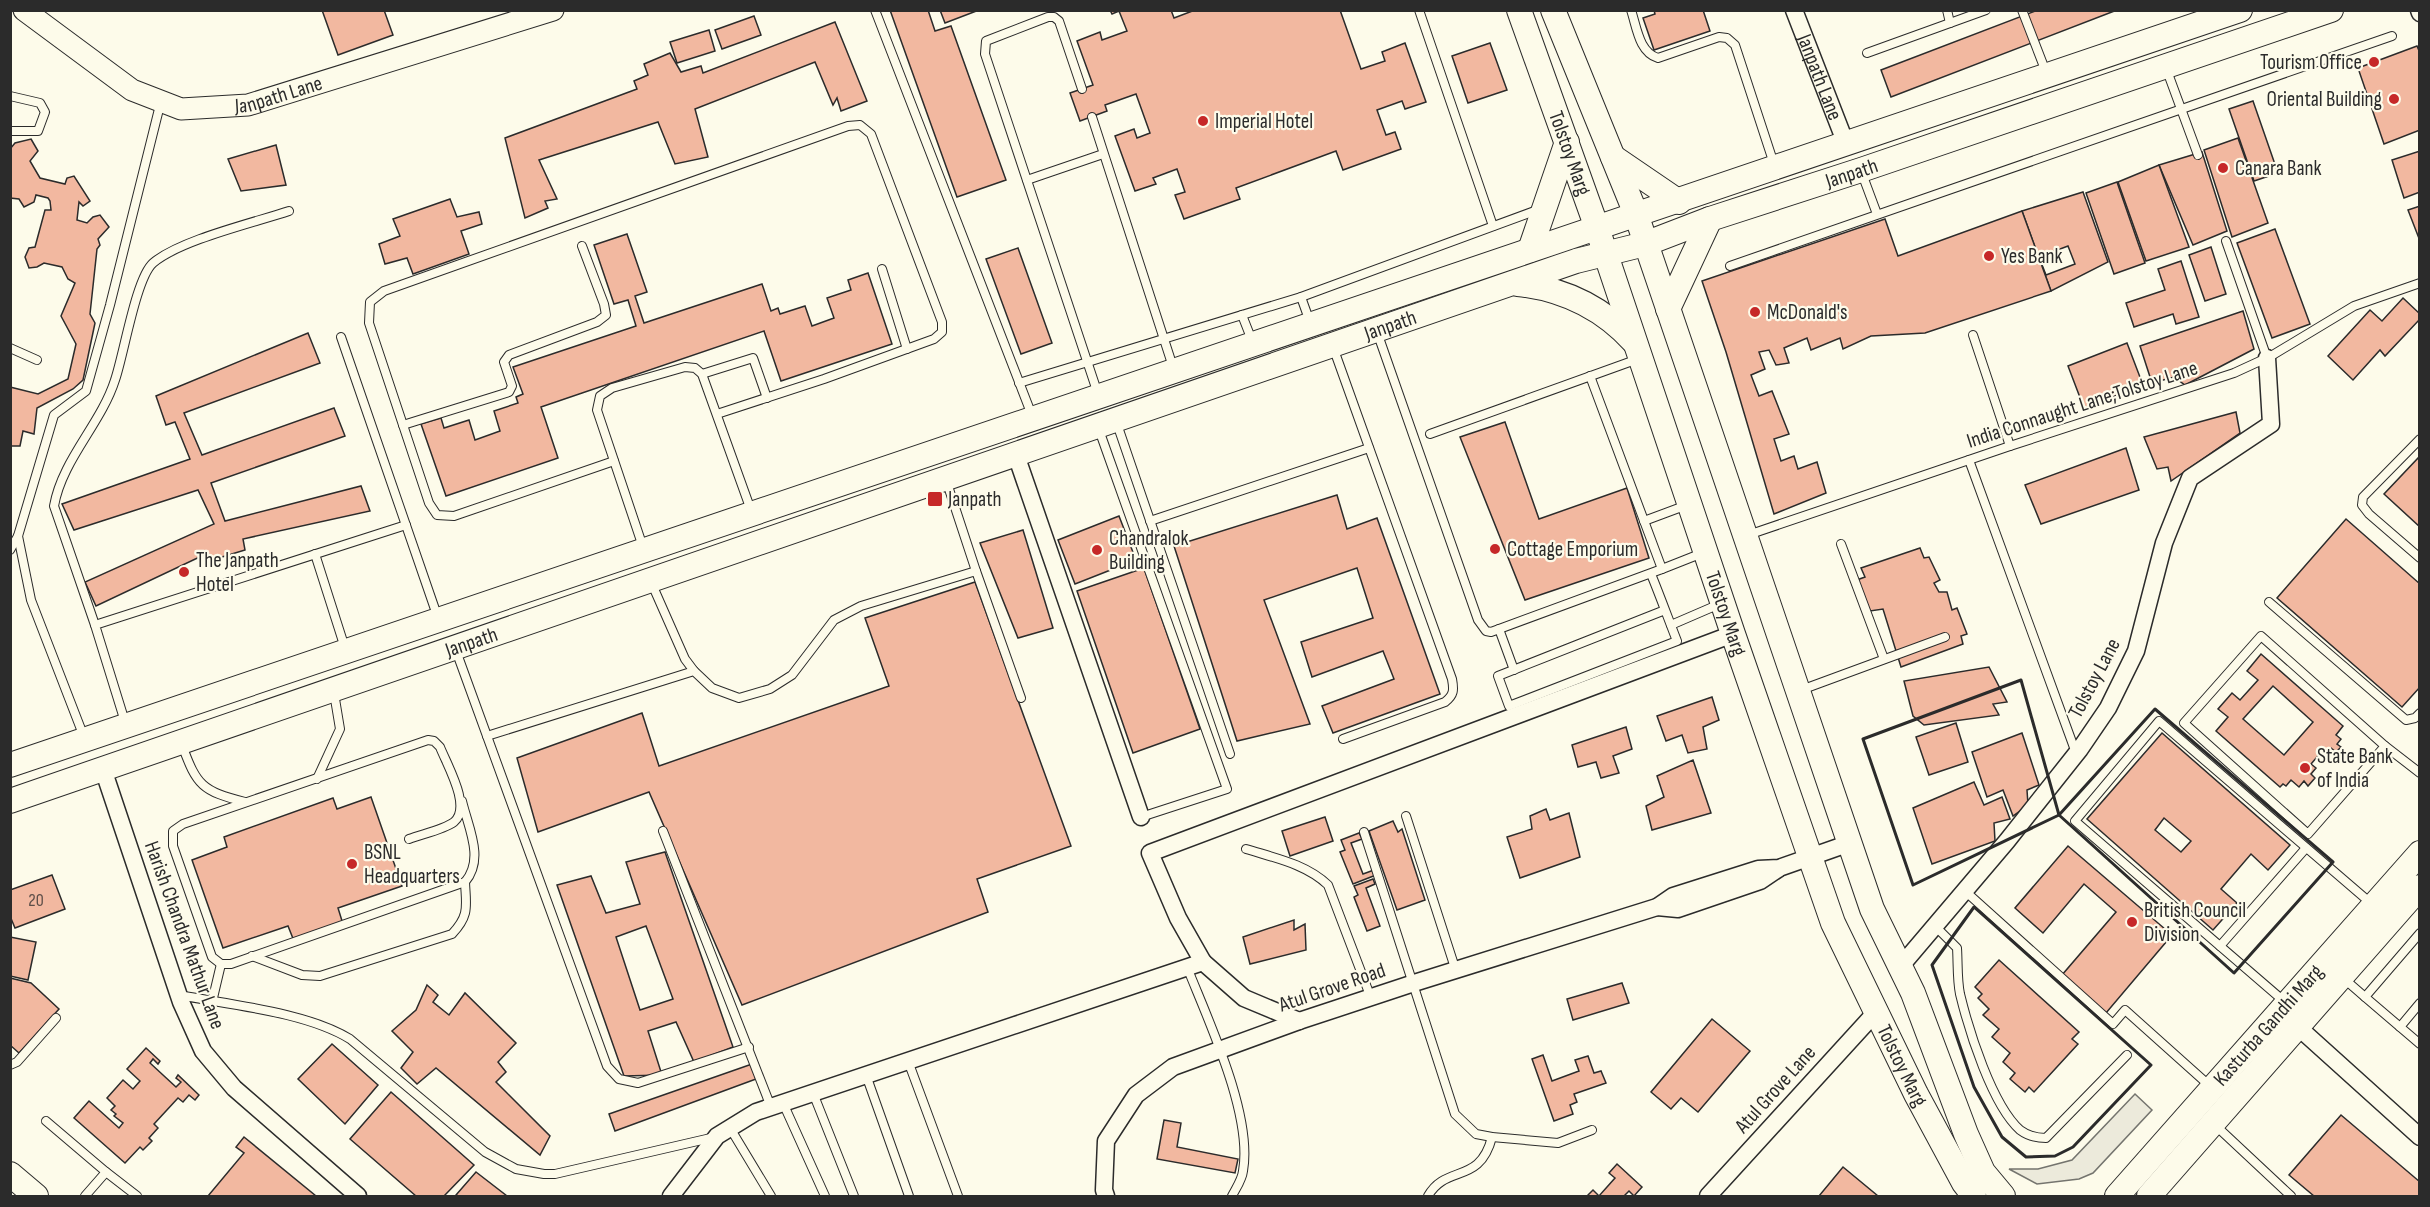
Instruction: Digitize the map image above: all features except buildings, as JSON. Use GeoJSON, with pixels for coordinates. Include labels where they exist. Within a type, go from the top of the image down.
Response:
{"type":"FeatureCollection","features":[{"type":"Feature","properties":{"kind":"main road","name":"Tolstoy Marg"},"geometry":{"type":"LineString","coordinates":[[1520,10],[1597,228],[1705,552],[1833,923],[1894,1051],[1947,1152],[1998,1195]]}},
{"type":"Feature","properties":{"kind":"main road","name":"Tolstoy Marg"},"geometry":{"type":"LineString","coordinates":[[1553,10],[1636,214],[1872,909],[1913,993],[1966,1134],[1983,1172],[1998,1195]]}},
{"type":"Feature","properties":{"kind":"main road","name":"Janpath"},"geometry":{"type":"LineString","coordinates":[[10,765],[2241,10]]}},
{"type":"Feature","properties":{"kind":"main road","name":"Janpath"},"geometry":{"type":"LineString","coordinates":[[10,801],[1605,253],[1645,244],[1710,219],[2331,10]]}},
{"type":"Feature","properties":{"kind":"main road"},"geometry":{"type":"LineString","coordinates":[[1530,250],[1567,142]]}},
{"type":"Feature","properties":{"kind":"main road"},"geometry":{"type":"LineString","coordinates":[[1613,158],[1679,202]]}},
{"type":"Feature","properties":{"kind":"main road"},"geometry":{"type":"LineString","coordinates":[[1668,309],[1710,219]]}},
{"type":"Feature","properties":{"kind":"main road"},"geometry":{"type":"LineString","coordinates":[[1516,284],[1556,291],[1583,302],[1609,318],[1639,352]]}},
{"type":"Feature","properties":{"kind":"main road","name":"Kasturba Gandhi Marg"},"geometry":{"type":"LineString","coordinates":[[2117,1197],[2420,853]]}},
{"type":"Feature","properties":{"kind":"main road","name":"Kasturba Gandhi Marg"},"geometry":{"type":"LineString","coordinates":[[2149,1197],[2420,887]]}},
{"type":"Feature","properties":{"kind":"main road"},"geometry":{"type":"LineString","coordinates":[[1894,1051],[1911,1106],[1955,1197]]}},
{"type":"Feature","properties":{"kind":"main road"},"geometry":{"type":"LineString","coordinates":[[10,1174],[36,1197]]}},
{"type":"Feature","properties":{"kind":"street","name":"Janpath Lane"},"geometry":{"type":"LineString","coordinates":[[24,10],[132,90],[181,109],[248,105],[553,10]]}},
{"type":"Feature","properties":{"kind":"street","name":"Janpath Lane"},"geometry":{"type":"LineString","coordinates":[[1794,10],[1846,144]]}},
{"type":"Feature","properties":{"kind":"street","name":"Tolstoy Lane"},"geometry":{"type":"LineString","coordinates":[[1900,967],[1965,891],[2076,753],[2108,708],[2136,651],[2164,543],[2190,478],[2271,424],[2267,358]]}},
{"type":"Feature","properties":{"kind":"street"},"geometry":{"type":"LineString","coordinates":[[1016,455],[1141,817]]}},
{"type":"Feature","properties":{"kind":"street"},"geometry":{"type":"LineString","coordinates":[[1299,1021],[1244,998],[1203,962],[1178,918],[1150,853],[1733,634]]}},
{"type":"Feature","properties":{"kind":"street","name":"Harish Chandra Mathur Lane"},"geometry":{"type":"LineString","coordinates":[[103,769],[179,995],[203,1051],[234,1088],[358,1197]]}},
{"type":"Feature","properties":{"kind":"street","name":"Atul Grove Road"},"geometry":{"type":"LineString","coordinates":[[1106,1197],[1104,1190],[1106,1141],[1136,1095],[1173,1067],[1299,1021],[1657,907],[1673,896],[1758,869],[1779,868],[1850,843]]}},
{"type":"Feature","properties":{"kind":"street"},"geometry":{"type":"LineString","coordinates":[[671,1197],[723,1132],[756,1112],[1203,962]]}},
{"type":"Feature","properties":{"kind":"street","name":"Atul Grove Lane"},"geometry":{"type":"LineString","coordinates":[[1708,1197],[1876,1012]]}},
{"type":"Feature","properties":{"kind":"street"},"geometry":{"type":"LineString","coordinates":[[2298,1027],[2420,1137]]}},
{"type":"Feature","properties":{"kind":"lane"},"geometry":{"type":"LineString","coordinates":[[875,10],[1033,418]]}},
{"type":"Feature","properties":{"kind":"lane"},"geometry":{"type":"LineString","coordinates":[[1419,10],[1493,226]]}},
{"type":"Feature","properties":{"kind":"lane"},"geometry":{"type":"LineString","coordinates":[[1631,10],[1644,49],[1650,56],[1658,58],[1719,37],[1727,38],[1735,45],[1768,153],[1775,167]]}},
{"type":"Feature","properties":{"kind":"lane"},"geometry":{"type":"LineString","coordinates":[[1947,10],[1950,23]]}},
{"type":"Feature","properties":{"kind":"lane"},"geometry":{"type":"LineString","coordinates":[[1867,53],[1986,10]]}},
{"type":"Feature","properties":{"kind":"lane"},"geometry":{"type":"LineString","coordinates":[[2022,10],[2048,76]]}},
{"type":"Feature","properties":{"kind":"lane"},"geometry":{"type":"LineString","coordinates":[[1082,89],[1059,21],[1054,17],[1048,17],[986,41],[985,54],[1098,396]]}},
{"type":"Feature","properties":{"kind":"lane"},"geometry":{"type":"LineString","coordinates":[[1730,266],[2392,36]]}},
{"type":"Feature","properties":{"kind":"lane"},"geometry":{"type":"LineString","coordinates":[[2166,67],[2198,155]]}},
{"type":"Feature","properties":{"kind":"lane"},"geometry":{"type":"LineString","coordinates":[[10,96],[40,103],[45,112],[38,131],[10,131]]}},
{"type":"Feature","properties":{"kind":"lane"},"geometry":{"type":"LineString","coordinates":[[10,550],[18,536],[54,415],[86,390],[110,305],[161,101]]}},
{"type":"Feature","properties":{"kind":"lane"},"geometry":{"type":"LineString","coordinates":[[1092,117],[1174,371]]}},
{"type":"Feature","properties":{"kind":"lane"},"geometry":{"type":"LineString","coordinates":[[614,461],[454,516],[437,516],[429,503],[369,323],[370,302],[384,291],[848,126],[860,125],[871,134],[942,322],[942,332],[934,339],[907,349],[717,414]]}},
{"type":"Feature","properties":{"kind":"lane"},"geometry":{"type":"LineString","coordinates":[[1027,180],[1103,154]]}},
{"type":"Feature","properties":{"kind":"lane"},"geometry":{"type":"LineString","coordinates":[[1861,170],[1877,214]]}},
{"type":"Feature","properties":{"kind":"lane"},"geometry":{"type":"LineString","coordinates":[[1019,383],[1301,297],[1543,207]]}},
{"type":"Feature","properties":{"kind":"lane"},"geometry":{"type":"LineString","coordinates":[[127,726],[54,506],[56,495],[68,467],[112,389],[124,354],[141,281],[152,264],[175,249],[289,211]]}},
{"type":"Feature","properties":{"kind":"lane"},"geometry":{"type":"LineString","coordinates":[[2226,241],[2267,358]]}},
{"type":"Feature","properties":{"kind":"lane"},"geometry":{"type":"LineString","coordinates":[[403,425],[509,392],[512,386],[504,362],[509,355],[597,322],[606,315],[582,246]]}},
{"type":"Feature","properties":{"kind":"lane"},"geometry":{"type":"LineString","coordinates":[[882,269],[907,349]]}},
{"type":"Feature","properties":{"kind":"lane","name":"India Connaught Lane;Tolstoy Lane"},"geometry":{"type":"LineString","coordinates":[[1745,536],[2234,373],[2267,358],[2354,306],[2420,283]]}},
{"type":"Feature","properties":{"kind":"lane"},"geometry":{"type":"LineString","coordinates":[[1301,297],[1311,324]]}},
{"type":"Feature","properties":{"kind":"lane"},"geometry":{"type":"LineString","coordinates":[[1242,315],[1253,344]]}},
{"type":"Feature","properties":{"kind":"lane"},"geometry":{"type":"LineString","coordinates":[[1377,332],[1478,620],[1486,631],[1499,629],[1705,552]]}},
{"type":"Feature","properties":{"kind":"lane"},"geometry":{"type":"LineString","coordinates":[[1973,334],[2010,446]]}},
{"type":"Feature","properties":{"kind":"lane"},"geometry":{"type":"LineString","coordinates":[[341,337],[439,620]]}},
{"type":"Feature","properties":{"kind":"lane"},"geometry":{"type":"LineString","coordinates":[[1332,347],[1452,679],[1454,690],[1445,702],[1343,739]]}},
{"type":"Feature","properties":{"kind":"lane"},"geometry":{"type":"LineString","coordinates":[[10,348],[37,360]]}},
{"type":"Feature","properties":{"kind":"lane"},"geometry":{"type":"LineString","coordinates":[[1430,434],[1590,376],[1639,352]]}},
{"type":"Feature","properties":{"kind":"lane"},"geometry":{"type":"LineString","coordinates":[[702,374],[753,358],[767,398]]}},
{"type":"Feature","properties":{"kind":"lane"},"geometry":{"type":"LineString","coordinates":[[644,550],[597,410],[600,396],[612,388],[685,367],[695,368],[702,374],[753,513]]}},
{"type":"Feature","properties":{"kind":"lane"},"geometry":{"type":"LineString","coordinates":[[1590,376],[1662,569]]}},
{"type":"Feature","properties":{"kind":"lane"},"geometry":{"type":"LineString","coordinates":[[1107,424],[1150,521],[1230,754]]}},
{"type":"Feature","properties":{"kind":"lane"},"geometry":{"type":"LineString","coordinates":[[1107,424],[1227,789],[1141,817]]}},
{"type":"Feature","properties":{"kind":"lane"},"geometry":{"type":"LineString","coordinates":[[2420,439],[2363,497],[2362,505],[2369,514],[2420,558]]}},
{"type":"Feature","properties":{"kind":"lane"},"geometry":{"type":"LineString","coordinates":[[1150,521],[1369,448]]}},
{"type":"Feature","properties":{"kind":"lane"},"geometry":{"type":"LineString","coordinates":[[1969,460],[2076,753]]}},
{"type":"Feature","properties":{"kind":"lane"},"geometry":{"type":"LineString","coordinates":[[945,479],[1021,698]]}},
{"type":"Feature","properties":{"kind":"lane"},"geometry":{"type":"LineString","coordinates":[[1644,521],[1690,504]]}},
{"type":"Feature","properties":{"kind":"lane"},"geometry":{"type":"LineString","coordinates":[[95,625],[406,525]]}},
{"type":"Feature","properties":{"kind":"lane"},"geometry":{"type":"LineString","coordinates":[[18,536],[31,600],[85,740]]}},
{"type":"Feature","properties":{"kind":"lane"},"geometry":{"type":"LineString","coordinates":[[1841,544],[1884,659]]}},
{"type":"Feature","properties":{"kind":"lane"},"geometry":{"type":"LineString","coordinates":[[315,555],[346,651]]}},
{"type":"Feature","properties":{"kind":"lane"},"geometry":{"type":"LineString","coordinates":[[650,581],[685,659],[712,688],[739,698],[770,690],[792,675],[834,620],[861,606],[976,571]]}},
{"type":"Feature","properties":{"kind":"lane"},"geometry":{"type":"LineString","coordinates":[[1651,574],[1671,625],[1677,641],[1509,706],[1498,676],[1665,610]]}},
{"type":"Feature","properties":{"kind":"lane"},"geometry":{"type":"LineString","coordinates":[[2269,602],[2406,720],[2415,718],[2420,713]]}},
{"type":"Feature","properties":{"kind":"lane"},"geometry":{"type":"LineString","coordinates":[[1671,625],[1723,603]]}},
{"type":"Feature","properties":{"kind":"lane"},"geometry":{"type":"LineString","coordinates":[[1499,629],[1514,670]]}},
{"type":"Feature","properties":{"kind":"lane"},"geometry":{"type":"LineString","coordinates":[[2385,746],[2308,834],[2184,723],[2261,636],[2385,746],[2420,773]]}},
{"type":"Feature","properties":{"kind":"lane"},"geometry":{"type":"LineString","coordinates":[[1798,691],[1945,637]]}},
{"type":"Feature","properties":{"kind":"lane"},"geometry":{"type":"LineString","coordinates":[[455,648],[607,1066],[619,1079],[638,1083],[749,1047]]}},
{"type":"Feature","properties":{"kind":"lane"},"geometry":{"type":"LineString","coordinates":[[487,736],[694,670]]}},
{"type":"Feature","properties":{"kind":"lane"},"geometry":{"type":"LineString","coordinates":[[317,778],[340,729],[334,689]]}},
{"type":"Feature","properties":{"kind":"lane"},"geometry":{"type":"LineString","coordinates":[[2287,1004],[2075,821],[2159,721],[2373,905]]}},
{"type":"Feature","properties":{"kind":"lane"},"geometry":{"type":"LineString","coordinates":[[428,740],[434,741],[440,747],[462,801],[476,858],[472,874],[465,882],[231,964],[221,964],[212,957],[192,902],[173,846],[173,831],[183,824],[317,778],[428,740]]}},
{"type":"Feature","properties":{"kind":"lane"},"geometry":{"type":"LineString","coordinates":[[181,742],[198,782],[215,794],[245,802]]}},
{"type":"Feature","properties":{"kind":"lane"},"geometry":{"type":"LineString","coordinates":[[409,839],[452,823],[459,816],[462,801]]}},
{"type":"Feature","properties":{"kind":"lane"},"geometry":{"type":"LineString","coordinates":[[1406,816],[1456,971]]}},
{"type":"Feature","properties":{"kind":"lane"},"geometry":{"type":"LineString","coordinates":[[663,831],[749,1047],[825,1197]]}},
{"type":"Feature","properties":{"kind":"lane"},"geometry":{"type":"LineString","coordinates":[[1364,832],[1455,1114],[1476,1134],[1492,1137],[1558,1143],[1592,1130]]}},
{"type":"Feature","properties":{"kind":"lane"},"geometry":{"type":"LineString","coordinates":[[2220,946],[2306,848]]}},
{"type":"Feature","properties":{"kind":"lane"},"geometry":{"type":"LineString","coordinates":[[1246,849],[1294,864],[1317,875],[1328,885],[1371,999]]}},
{"type":"Feature","properties":{"kind":"lane"},"geometry":{"type":"LineString","coordinates":[[252,956],[302,975],[320,976],[452,934],[464,922],[465,882]]}},
{"type":"Feature","properties":{"kind":"lane"},"geometry":{"type":"LineString","coordinates":[[1965,891],[2113,1024],[2125,1010],[2212,1088]]}},
{"type":"Feature","properties":{"kind":"lane"},"geometry":{"type":"LineString","coordinates":[[1935,926],[1958,948],[1960,993],[1969,1025],[1988,1079],[2005,1111],[2021,1130],[2035,1138],[2046,1138],[2127,1055]]}},
{"type":"Feature","properties":{"kind":"lane"},"geometry":{"type":"LineString","coordinates":[[2365,997],[2420,933]]}},
{"type":"Feature","properties":{"kind":"lane"},"geometry":{"type":"LineString","coordinates":[[212,1002],[221,964]]}},
{"type":"Feature","properties":{"kind":"lane"},"geometry":{"type":"LineString","coordinates":[[1187,967],[1221,1050],[1241,1119],[1245,1146],[1243,1173],[1232,1197]]}},
{"type":"Feature","properties":{"kind":"lane"},"geometry":{"type":"LineString","coordinates":[[2342,976],[2420,1044]]}},
{"type":"Feature","properties":{"kind":"lane"},"geometry":{"type":"LineString","coordinates":[[179,995],[310,1021],[332,1028],[351,1039],[485,1152],[516,1169],[555,1174],[723,1132],[771,1197]]}},
{"type":"Feature","properties":{"kind":"lane"},"geometry":{"type":"LineString","coordinates":[[2400,1027],[2420,1003]]}},
{"type":"Feature","properties":{"kind":"lane"},"geometry":{"type":"LineString","coordinates":[[10,1065],[17,1062],[56,1018]]}},
{"type":"Feature","properties":{"kind":"lane"},"geometry":{"type":"LineString","coordinates":[[908,1061],[958,1197]]}},
{"type":"Feature","properties":{"kind":"lane"},"geometry":{"type":"LineString","coordinates":[[866,1075],[909,1197]]}},
{"type":"Feature","properties":{"kind":"lane"},"geometry":{"type":"LineString","coordinates":[[813,1093],[854,1197]]}},
{"type":"Feature","properties":{"kind":"lane"},"geometry":{"type":"LineString","coordinates":[[46,1121],[137,1197]]}},
{"type":"Feature","properties":{"kind":"lane"},"geometry":{"type":"LineString","coordinates":[[2213,1124],[2291,1197]]}},
{"type":"Feature","properties":{"kind":"lane"},"geometry":{"type":"LineString","coordinates":[[1428,1197],[1448,1178],[1475,1168],[1490,1146],[1492,1137]]}},
{"type":"Feature","properties":{"kind":"lane"},"geometry":{"type":"LineString","coordinates":[[85,1197],[106,1172]]}},
{"type":"Feature","properties":{"kind":"shaded area"},"geometry":{"type":"Polygon","coordinates":[[[2135,1094],[2152,1110],[2093,1173],[2079,1179],[2037,1184],[2009,1169],[2038,1169],[2072,1160],[2135,1094]]]}},
{"type":"Feature","properties":{"kind":"wall"},"geometry":{"type":"LineString","coordinates":[[2021,680],[2059,815],[1913,885],[1863,739],[2021,680]]}},
{"type":"Feature","properties":{"kind":"wall"},"geometry":{"type":"LineString","coordinates":[[2155,709],[2333,862],[2234,973],[2059,815],[2155,709]]}},
{"type":"Feature","properties":{"kind":"wall"},"geometry":{"type":"LineString","coordinates":[[1974,907],[2151,1065],[2073,1147],[2055,1156],[2026,1157],[2002,1137],[1974,1087],[1932,965],[1974,907]]}},
{"type":"Feature","properties":{"kind":"place","name":"Tourism Office"},"geometry":{"type":"Point","coordinates":[2374,62]}},
{"type":"Feature","properties":{"kind":"place","name":"Oriental Building"},"geometry":{"type":"Point","coordinates":[2394,99]}},
{"type":"Feature","properties":{"kind":"place","name":"Imperial Hotel"},"geometry":{"type":"Point","coordinates":[1203,121]}},
{"type":"Feature","properties":{"kind":"place","name":"Canara Bank"},"geometry":{"type":"Point","coordinates":[2223,168]}},
{"type":"Feature","properties":{"kind":"place","name":"Yes Bank"},"geometry":{"type":"Point","coordinates":[1989,256]}},
{"type":"Feature","properties":{"kind":"place","name":"McDonald's"},"geometry":{"type":"Point","coordinates":[1755,312]}},
{"type":"Feature","properties":{"kind":"place","name":"Janpath"},"geometry":{"type":"Point","coordinates":[935,499]}},
{"type":"Feature","properties":{"kind":"place","name":"Cottage Emporium"},"geometry":{"type":"Point","coordinates":[1495,549]}},
{"type":"Feature","properties":{"kind":"place","name":"Chandralok Building"},"geometry":{"type":"Point","coordinates":[1097,550]}},
{"type":"Feature","properties":{"kind":"place","name":"The Janpath Hotel"},"geometry":{"type":"Point","coordinates":[184,572]}},
{"type":"Feature","properties":{"kind":"place","name":"State Bank of India"},"geometry":{"type":"Point","coordinates":[2305,768]}},
{"type":"Feature","properties":{"kind":"place","name":"BSNL Headquarters"},"geometry":{"type":"Point","coordinates":[352,864]}},
{"type":"Feature","properties":{"kind":"place","name":"British Council Division"},"geometry":{"type":"Point","coordinates":[2132,922]}}]}
